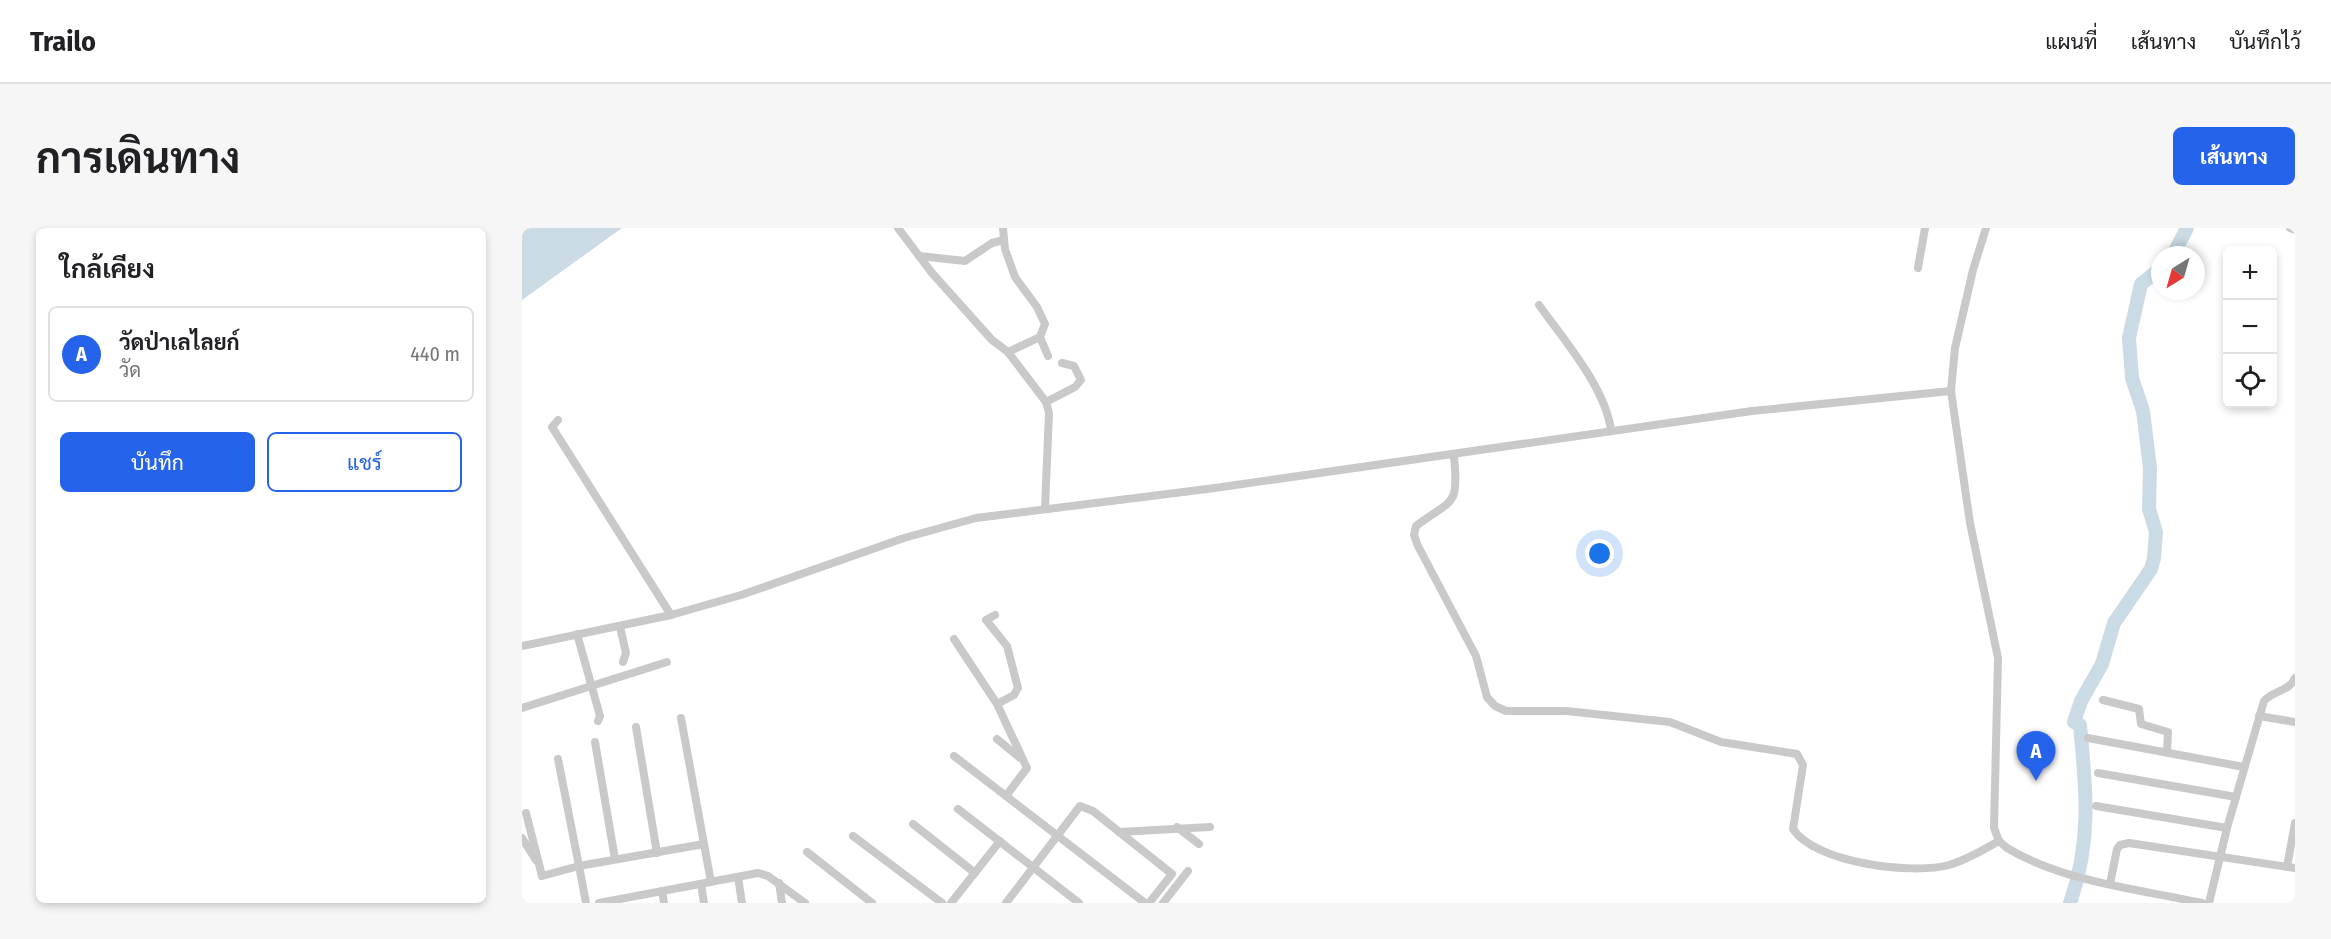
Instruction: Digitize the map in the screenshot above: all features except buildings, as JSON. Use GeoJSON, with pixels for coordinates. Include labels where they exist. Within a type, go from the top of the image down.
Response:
{"type":"FeatureCollection","features":[{"type":"Feature","properties":{"kind":"street"},"geometry":{"type":"LineString","coordinates":[[898,228],[919,256],[992,340],[1008,352],[1046,402],[1048,413],[1045,508]]}},
{"type":"Feature","properties":{"kind":"street"},"geometry":{"type":"LineString","coordinates":[[1003,228],[1004,240],[1015,277],[1037,307],[1045,324],[1040,337],[1008,352]]}},
{"type":"Feature","properties":{"kind":"street"},"geometry":{"type":"LineString","coordinates":[[1918,268],[1925,228]]}},
{"type":"Feature","properties":{"kind":"street"},"geometry":{"type":"LineString","coordinates":[[1986,228],[1973,270],[1955,348],[1951,391],[1970,523],[1998,658],[1994,828],[1999,841],[2017,854],[2089,879],[2202,903]]}},
{"type":"Feature","properties":{"kind":"street"},"geometry":{"type":"LineString","coordinates":[[2290,228],[2295,230]]}},
{"type":"Feature","properties":{"kind":"street"},"geometry":{"type":"LineString","coordinates":[[919,256],[965,261],[992,243],[1004,240]]}},
{"type":"Feature","properties":{"kind":"street"},"geometry":{"type":"LineString","coordinates":[[1539,305],[1598,392],[1606,407],[1611,430]]}},
{"type":"Feature","properties":{"kind":"street"},"geometry":{"type":"LineString","coordinates":[[1040,337],[1048,356]]}},
{"type":"Feature","properties":{"kind":"street"},"geometry":{"type":"LineString","coordinates":[[1046,402],[1075,387],[1081,380],[1074,366],[1062,363]]}},
{"type":"Feature","properties":{"kind":"street"},"geometry":{"type":"LineString","coordinates":[[522,646],[671,615],[741,595],[914,535],[976,518],[1454,456],[1611,430],[1752,411],[1951,391]]}},
{"type":"Feature","properties":{"kind":"street"},"geometry":{"type":"LineString","coordinates":[[558,420],[552,427],[671,615]]}},
{"type":"Feature","properties":{"kind":"street"},"geometry":{"type":"LineString","coordinates":[[1454,456],[1456,489],[1453,500],[1447,507],[1416,526],[1414,535],[1426,563],[1476,656],[1487,697],[1495,706],[1506,711],[1566,711],[1670,722],[1721,742],[1797,754],[1803,765],[1793,830],[1800,841],[1830,856],[1870,864],[1928,868],[1949,865],[1971,857],[1999,841]]}},
{"type":"Feature","properties":{"kind":"street"},"geometry":{"type":"LineString","coordinates":[[995,615],[986,620],[1007,646],[1018,688],[1014,695],[997,704]]}},
{"type":"Feature","properties":{"kind":"street"},"geometry":{"type":"LineString","coordinates":[[620,627],[626,653],[623,662]]}},
{"type":"Feature","properties":{"kind":"street"},"geometry":{"type":"LineString","coordinates":[[577,634],[593,685],[600,716],[598,721]]}},
{"type":"Feature","properties":{"kind":"street"},"geometry":{"type":"LineString","coordinates":[[954,639],[997,704],[1027,768],[1006,796]]}},
{"type":"Feature","properties":{"kind":"street"},"geometry":{"type":"LineString","coordinates":[[522,708],[667,662]]}},
{"type":"Feature","properties":{"kind":"street"},"geometry":{"type":"LineString","coordinates":[[2209,903],[2227,828],[2259,716],[2266,698],[2288,688],[2295,678]]}},
{"type":"Feature","properties":{"kind":"street"},"geometry":{"type":"LineString","coordinates":[[2103,700],[2139,709],[2141,724],[2168,732],[2167,751]]}},
{"type":"Feature","properties":{"kind":"street"},"geometry":{"type":"LineString","coordinates":[[2259,716],[2295,722]]}},
{"type":"Feature","properties":{"kind":"street"},"geometry":{"type":"LineString","coordinates":[[681,718],[711,882]]}},
{"type":"Feature","properties":{"kind":"street"},"geometry":{"type":"LineString","coordinates":[[636,728],[657,853]]}},
{"type":"Feature","properties":{"kind":"street"},"geometry":{"type":"LineString","coordinates":[[2088,738],[2244,767]]}},
{"type":"Feature","properties":{"kind":"street"},"geometry":{"type":"LineString","coordinates":[[997,739],[1024,761]]}},
{"type":"Feature","properties":{"kind":"street"},"geometry":{"type":"LineString","coordinates":[[595,742],[615,859]]}},
{"type":"Feature","properties":{"kind":"street"},"geometry":{"type":"LineString","coordinates":[[954,756],[1057,835],[1147,903],[1172,874],[1093,811],[1080,806],[1057,835],[1033,867],[1009,902]]}},
{"type":"Feature","properties":{"kind":"street"},"geometry":{"type":"LineString","coordinates":[[558,759],[586,903]]}},
{"type":"Feature","properties":{"kind":"street"},"geometry":{"type":"LineString","coordinates":[[2098,772],[2236,797]]}},
{"type":"Feature","properties":{"kind":"street"},"geometry":{"type":"LineString","coordinates":[[2096,806],[2227,828]]}},
{"type":"Feature","properties":{"kind":"street"},"geometry":{"type":"LineString","coordinates":[[958,809],[1080,903]]}},
{"type":"Feature","properties":{"kind":"street"},"geometry":{"type":"LineString","coordinates":[[526,813],[542,876],[579,866],[704,844]]}},
{"type":"Feature","properties":{"kind":"street"},"geometry":{"type":"LineString","coordinates":[[2110,884],[2117,849],[2124,843],[2291,867],[2295,823]]}},
{"type":"Feature","properties":{"kind":"street"},"geometry":{"type":"LineString","coordinates":[[913,824],[975,873]]}},
{"type":"Feature","properties":{"kind":"street"},"geometry":{"type":"LineString","coordinates":[[1119,832],[1177,826],[1210,826]]}},
{"type":"Feature","properties":{"kind":"street"},"geometry":{"type":"LineString","coordinates":[[1177,826],[1199,844]]}},
{"type":"Feature","properties":{"kind":"street"},"geometry":{"type":"LineString","coordinates":[[853,836],[942,903]]}},
{"type":"Feature","properties":{"kind":"street"},"geometry":{"type":"LineString","coordinates":[[522,838],[540,866]]}},
{"type":"Feature","properties":{"kind":"street"},"geometry":{"type":"LineString","coordinates":[[951,903],[1000,841]]}},
{"type":"Feature","properties":{"kind":"street"},"geometry":{"type":"LineString","coordinates":[[807,852],[872,903]]}},
{"type":"Feature","properties":{"kind":"street"},"geometry":{"type":"LineString","coordinates":[[1163,903],[1188,871]]}},
{"type":"Feature","properties":{"kind":"street"},"geometry":{"type":"LineString","coordinates":[[599,903],[623,901],[662,891],[763,873],[805,903]]}},
{"type":"Feature","properties":{"kind":"street"},"geometry":{"type":"LineString","coordinates":[[738,877],[742,903]]}},
{"type":"Feature","properties":{"kind":"street"},"geometry":{"type":"LineString","coordinates":[[779,883],[782,903]]}},
{"type":"Feature","properties":{"kind":"street"},"geometry":{"type":"LineString","coordinates":[[701,884],[704,903]]}},
{"type":"Feature","properties":{"kind":"street"},"geometry":{"type":"LineString","coordinates":[[662,891],[664,903]]}},
{"type":"Feature","properties":{"kind":"water"},"geometry":{"type":"Polygon","coordinates":[[[522,228],[622,228],[522,300],[522,228]]]}},
{"type":"Feature","properties":{"kind":"waterway"},"geometry":{"type":"LineString","coordinates":[[2178,246],[2187,228]]}},
{"type":"Feature","properties":{"kind":"waterway"},"geometry":{"type":"LineString","coordinates":[[2070,903],[2082,858],[2086,814],[2080,725],[2074,722],[2081,701],[2102,664],[2114,623],[2151,569],[2154,558],[2156,532],[2149,509],[2150,468],[2143,411],[2132,378],[2129,338],[2141,284],[2151,276]]}},
{"type":"Feature","properties":{"kind":"place","name":"วัดป่าเลไลยก์"},"geometry":{"type":"Point","coordinates":[2036,781]}}]}
